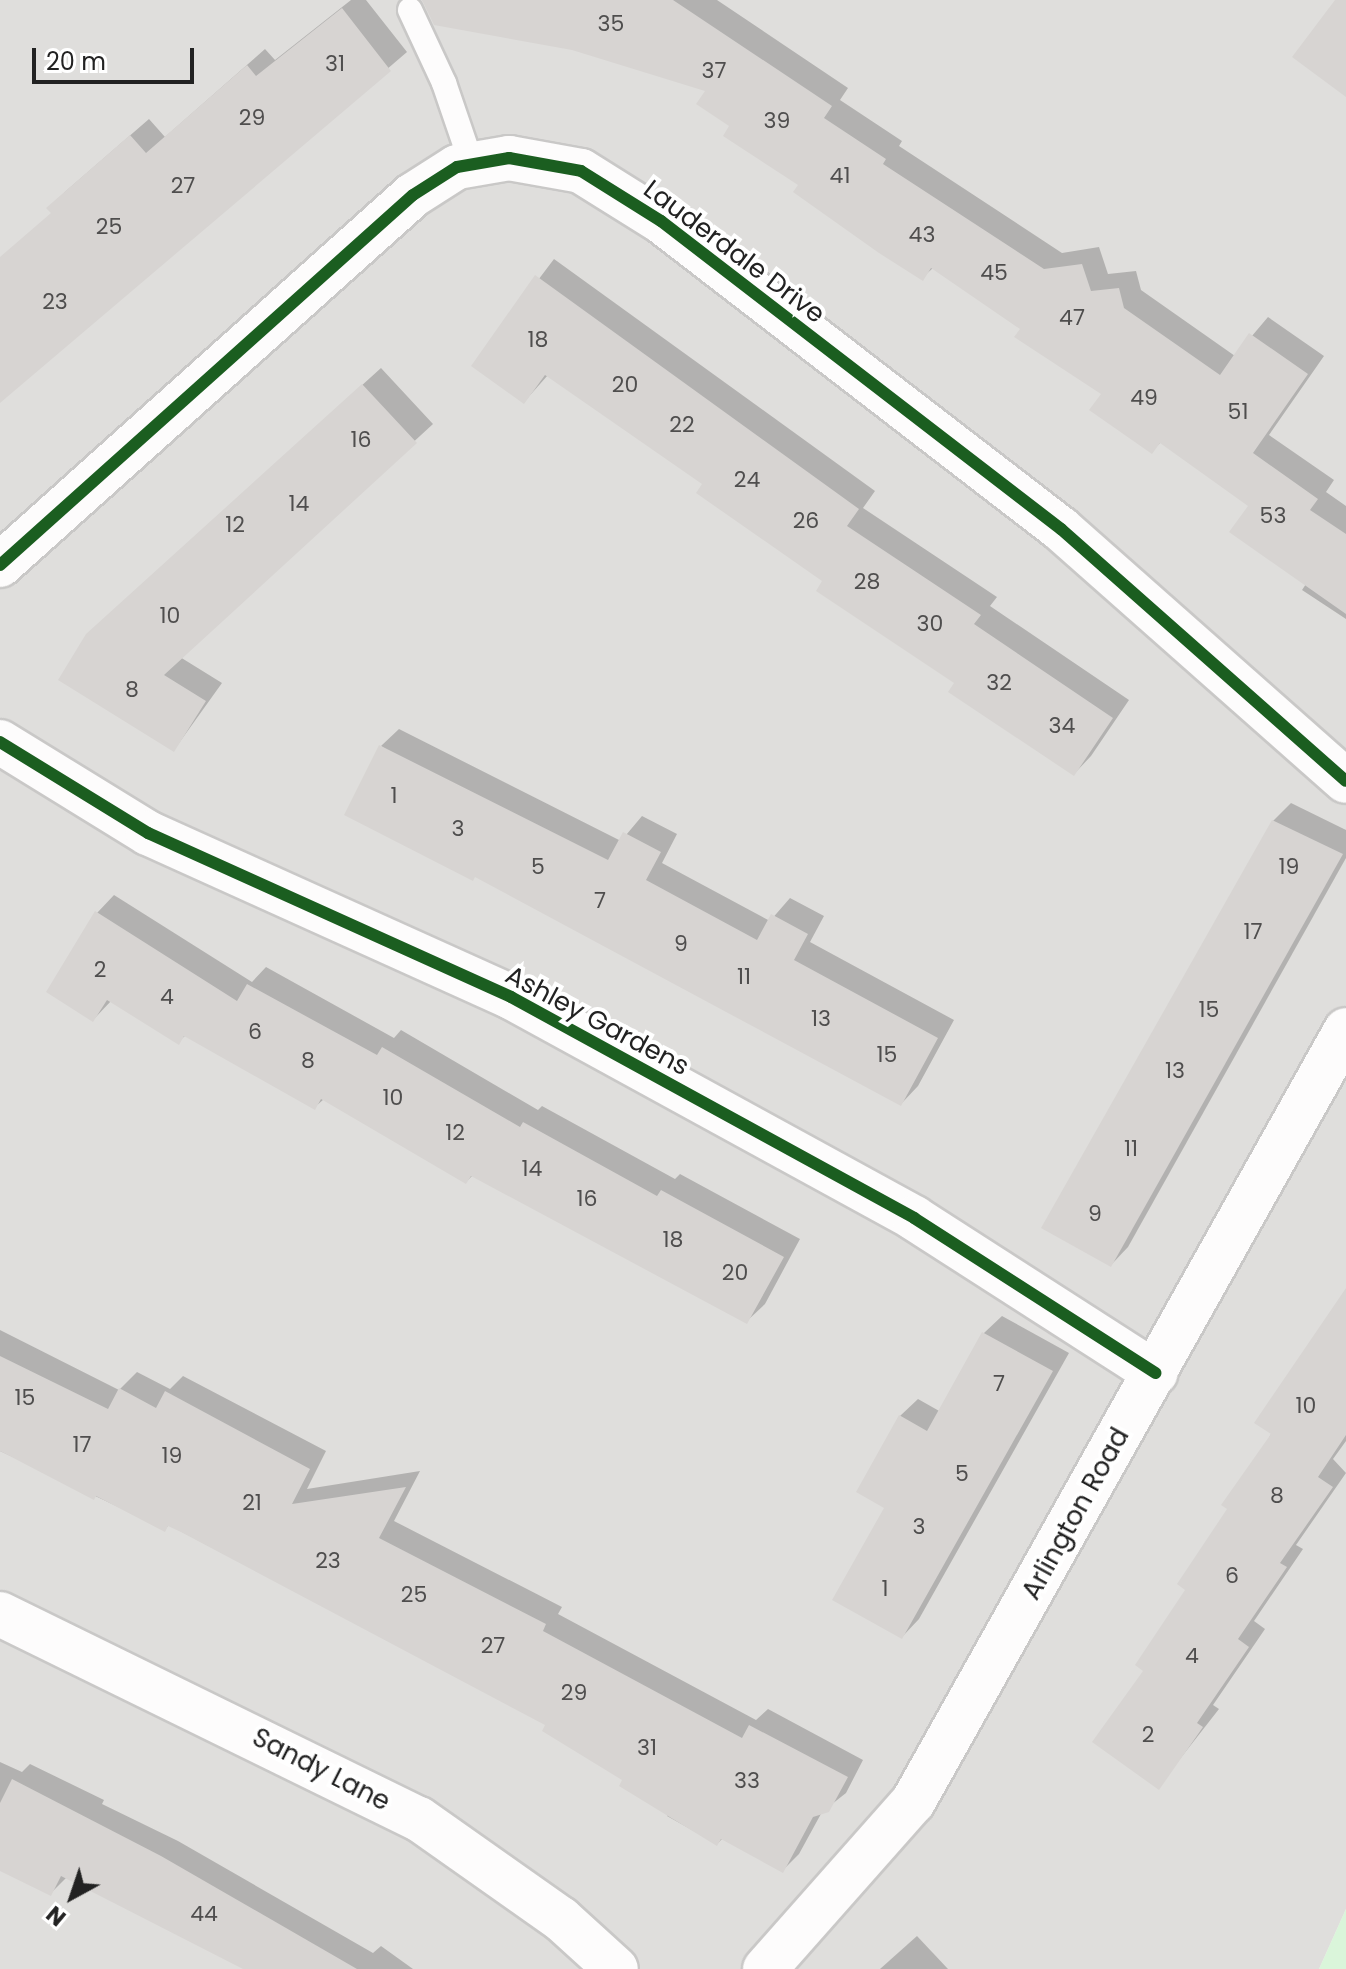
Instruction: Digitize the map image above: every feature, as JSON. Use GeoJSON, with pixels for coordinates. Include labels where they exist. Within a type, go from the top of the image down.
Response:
{"type":"FeatureCollection","features":[{"type":"Feature","properties":{"kind":"street","name":"Lauderdale Drive"},"geometry":{"type":"LineString","coordinates":[[0,565],[413,195],[471,162],[509,158],[581,171],[661,221],[1061,529],[1346,781]]}},
{"type":"Feature","properties":{"kind":"street","name":"Ashley Gardens"},"geometry":{"type":"LineString","coordinates":[[0,742],[148,833],[511,997],[914,1218],[1155,1373]]}},
{"type":"Feature","properties":{"kind":"street","name":"Arlington Road"},"geometry":{"type":"LineString","coordinates":[[765,1969],[913,1802],[1346,1030]]}},
{"type":"Feature","properties":{"kind":"street","name":"Sandy Lane"},"geometry":{"type":"LineString","coordinates":[[0,1614],[419,1819],[561,1919],[616,1969]]}},
{"type":"Feature","properties":{"kind":"lane"},"geometry":{"type":"LineString","coordinates":[[410,10],[444,83],[471,162]]}},
{"type":"Feature","properties":{"kind":"shaded area"},"geometry":{"type":"Polygon","coordinates":[[[0,0],[1346,0],[1346,1909],[1319,1969],[0,1969],[0,0]]]}},
{"type":"Feature","properties":{"kind":"green space"},"geometry":{"type":"Polygon","coordinates":[[[1346,1909],[1346,1969],[1319,1969],[1346,1909]]]}},
{"type":"Feature","properties":{"kind":"building"},"geometry":{"type":"Polygon","coordinates":[[[422,0],[673,0],[832,106],[824,118],[886,159],[883,164],[1044,269],[1082,264],[1091,291],[1119,288],[1124,308],[1220,375],[1249,333],[1308,374],[1253,453],[1318,499],[1310,510],[1346,534],[1346,614],[1229,532],[1248,506],[1160,443],[1152,454],[1089,410],[1101,394],[1014,337],[1020,329],[931,268],[923,281],[879,253],[793,192],[798,185],[723,136],[729,126],[696,104],[705,91],[572,50],[434,25],[422,0]]]}},
{"type":"Feature","properties":{"kind":"building"},"geometry":{"type":"Polygon","coordinates":[[[1335,0],[1346,0],[1346,97],[1292,57],[1335,0]]]}},
{"type":"Feature","properties":{"kind":"building"},"geometry":{"type":"Polygon","coordinates":[[[342,8],[391,71],[0,403],[0,257],[51,213],[46,208],[130,135],[146,153],[247,65],[256,76],[342,8]]]}},
{"type":"Feature","properties":{"kind":"building"},"geometry":{"type":"Polygon","coordinates":[[[535,275],[859,509],[847,526],[981,615],[974,624],[1113,718],[1074,776],[948,692],[954,683],[816,591],[822,581],[696,493],[702,484],[545,375],[524,404],[471,366],[535,275]]]}},
{"type":"Feature","properties":{"kind":"building"},"geometry":{"type":"Polygon","coordinates":[[[362,384],[417,443],[164,675],[206,701],[174,752],[58,680],[86,634],[362,384]]]}},
{"type":"Feature","properties":{"kind":"building"},"geometry":{"type":"Polygon","coordinates":[[[379,745],[608,860],[623,832],[661,852],[646,880],[757,940],[771,914],[808,934],[794,960],[938,1038],[901,1106],[475,877],[473,881],[344,815],[379,745]]]}},
{"type":"Feature","properties":{"kind":"building"},"geometry":{"type":"Polygon","coordinates":[[[1272,820],[1343,854],[1111,1267],[1041,1228],[1272,820]]]}},
{"type":"Feature","properties":{"kind":"building"},"geometry":{"type":"Polygon","coordinates":[[[95,911],[237,1001],[247,984],[377,1055],[382,1047],[520,1127],[523,1122],[657,1196],[661,1190],[784,1257],[747,1324],[471,1176],[466,1184],[321,1099],[315,1110],[184,1036],[179,1045],[107,1000],[93,1022],[46,992],[95,911]]]}},
{"type":"Feature","properties":{"kind":"building"},"geometry":{"type":"Polygon","coordinates":[[[1346,1288],[1346,1435],[1318,1477],[1333,1487],[1280,1563],[1287,1567],[1238,1639],[1249,1647],[1197,1723],[1203,1727],[1159,1790],[1092,1742],[1143,1671],[1135,1665],[1185,1590],[1177,1584],[1227,1509],[1221,1505],[1271,1434],[1254,1423],[1346,1288]]]}},
{"type":"Feature","properties":{"kind":"building"},"geometry":{"type":"Polygon","coordinates":[[[982,1332],[1053,1371],[902,1639],[832,1600],[884,1508],[856,1492],[899,1415],[927,1431],[982,1332]]]}},
{"type":"Feature","properties":{"kind":"building"},"geometry":{"type":"Polygon","coordinates":[[[0,1356],[108,1409],[119,1388],[156,1408],[165,1391],[310,1469],[292,1504],[406,1487],[379,1538],[546,1624],[543,1631],[742,1738],[749,1725],[848,1777],[829,1812],[813,1817],[783,1873],[721,1839],[717,1846],[619,1786],[622,1780],[542,1731],[545,1725],[181,1532],[168,1526],[165,1532],[96,1496],[94,1500],[0,1451],[0,1356]]]}},
{"type":"Feature","properties":{"kind":"building"},"geometry":{"type":"Polygon","coordinates":[[[12,1779],[161,1856],[357,1969],[243,1969],[61,1876],[51,1896],[0,1871],[0,1803],[12,1779]]]}},
{"type":"Feature","properties":{"kind":"cycle path"},"geometry":{"type":"LineString","coordinates":[[0,565],[413,195],[457,167],[509,158],[581,171],[661,221],[1061,529],[1346,781]]}},
{"type":"Feature","properties":{"kind":"cycle path"},"geometry":{"type":"LineString","coordinates":[[0,742],[148,833],[511,997],[914,1218],[1155,1373]]}}]}
